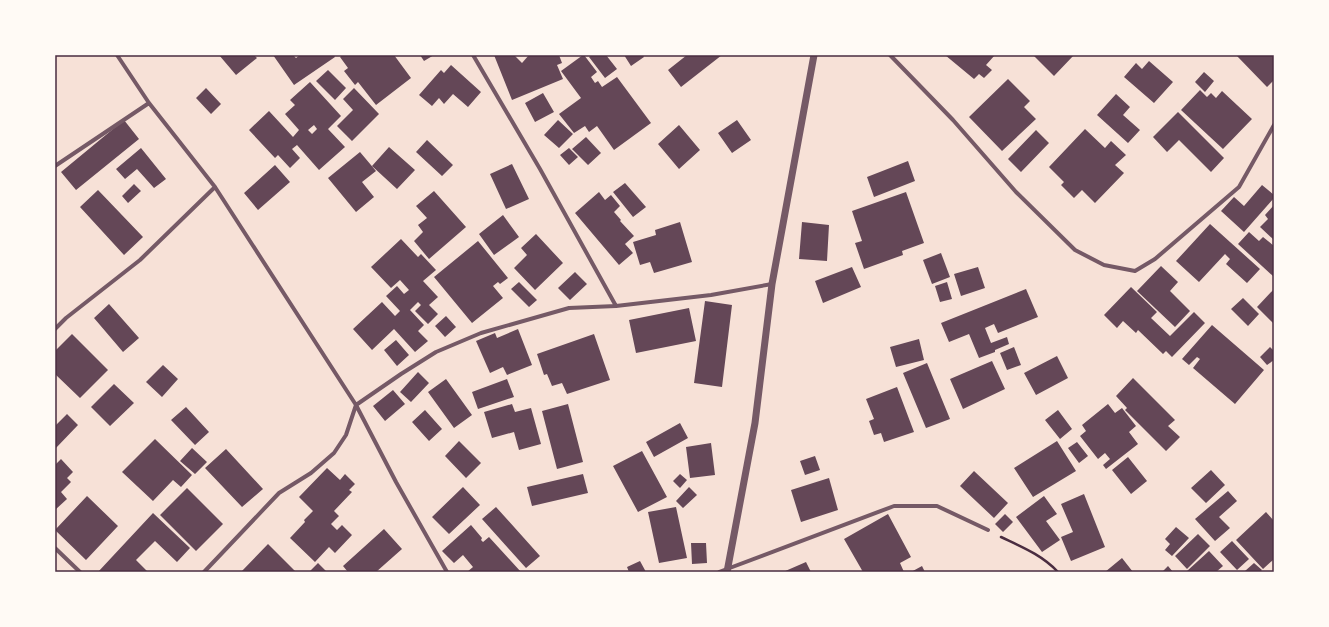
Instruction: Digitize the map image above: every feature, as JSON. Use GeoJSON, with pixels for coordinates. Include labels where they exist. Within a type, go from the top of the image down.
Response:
{"type":"FeatureCollection","features":[{"type":"Feature","properties":{"kind":"street"},"geometry":{"type":"LineString","coordinates":[[117,55],[149,103],[215,187],[356,406],[396,482],[447,572]]}},
{"type":"Feature","properties":{"kind":"street"},"geometry":{"type":"LineString","coordinates":[[473,55],[540,169],[616,306]]}},
{"type":"Feature","properties":{"kind":"street"},"geometry":{"type":"LineString","coordinates":[[727,571],[755,422],[772,284],[814,55]]}},
{"type":"Feature","properties":{"kind":"street"},"geometry":{"type":"LineString","coordinates":[[890,55],[953,120],[1016,192],[1075,250],[1104,265],[1135,271],[1155,259],[1239,187],[1274,125]]}},
{"type":"Feature","properties":{"kind":"street"},"geometry":{"type":"LineString","coordinates":[[55,166],[149,103]]}},
{"type":"Feature","properties":{"kind":"street"},"geometry":{"type":"LineString","coordinates":[[55,329],[66,318],[140,260],[215,187]]}},
{"type":"Feature","properties":{"kind":"street"},"geometry":{"type":"LineString","coordinates":[[204,572],[280,493],[311,473],[334,453],[346,435],[356,406],[401,374],[436,352],[481,333],[569,308],[616,306],[711,295],[772,284]]}},
{"type":"Feature","properties":{"kind":"street"},"geometry":{"type":"LineString","coordinates":[[718,572],[727,571],[894,506],[938,506],[988,530]]}},
{"type":"Feature","properties":{"kind":"street"},"geometry":{"type":"LineString","coordinates":[[55,548],[80,572]]}},
{"type":"Feature","properties":{"kind":"path"},"geometry":{"type":"LineString","coordinates":[[988,530],[1049,562],[1058,572]]}},
{"type":"Feature","properties":{"kind":"building"},"geometry":{"type":"Polygon","coordinates":[[[219,55],[254,55],[257,58],[236,75],[219,55]]]}},
{"type":"Feature","properties":{"kind":"building"},"geometry":{"type":"Polygon","coordinates":[[[273,55],[293,55],[296,58],[300,55],[334,55],[335,57],[294,85],[273,55]]]}},
{"type":"Feature","properties":{"kind":"building"},"geometry":{"type":"Polygon","coordinates":[[[342,55],[394,55],[411,78],[376,105],[358,82],[355,85],[344,71],[348,68],[340,57],[342,55]]]}},
{"type":"Feature","properties":{"kind":"building"},"geometry":{"type":"Polygon","coordinates":[[[420,55],[434,55],[424,61],[420,55]]]}},
{"type":"Feature","properties":{"kind":"building"},"geometry":{"type":"Polygon","coordinates":[[[494,55],[514,55],[522,63],[529,55],[559,55],[562,63],[557,65],[563,79],[512,100],[494,55]]]}},
{"type":"Feature","properties":{"kind":"building"},"geometry":{"type":"Polygon","coordinates":[[[583,55],[597,72],[591,77],[595,83],[598,81],[602,87],[617,77],[651,123],[614,150],[597,126],[589,132],[585,126],[574,133],[559,114],[581,98],[561,71],[583,55]]]}},
{"type":"Feature","properties":{"kind":"building"},"geometry":{"type":"Polygon","coordinates":[[[592,55],[606,55],[617,69],[605,78],[589,57],[592,55]]]}},
{"type":"Feature","properties":{"kind":"building"},"geometry":{"type":"Polygon","coordinates":[[[624,55],[643,55],[644,57],[631,66],[624,55]]]}},
{"type":"Feature","properties":{"kind":"building"},"geometry":{"type":"Polygon","coordinates":[[[687,55],[722,55],[681,87],[668,70],[687,55]]]}},
{"type":"Feature","properties":{"kind":"building"},"geometry":{"type":"Polygon","coordinates":[[[945,55],[995,55],[986,65],[992,70],[984,78],[979,74],[974,79],[945,55]]]}},
{"type":"Feature","properties":{"kind":"building"},"geometry":{"type":"Polygon","coordinates":[[[1074,55],[1054,76],[1034,56],[1074,55]]]}},
{"type":"Feature","properties":{"kind":"building"},"geometry":{"type":"Polygon","coordinates":[[[1236,55],[1274,55],[1274,80],[1267,87],[1236,55]]]}},
{"type":"Feature","properties":{"kind":"building"},"geometry":{"type":"Polygon","coordinates":[[[1149,61],[1173,82],[1154,103],[1124,77],[1136,63],[1142,69],[1149,61]]]}},
{"type":"Feature","properties":{"kind":"building"},"geometry":{"type":"Polygon","coordinates":[[[451,65],[481,92],[468,107],[453,94],[444,104],[439,98],[432,106],[419,95],[441,70],[444,73],[451,65]]]}},
{"type":"Feature","properties":{"kind":"building"},"geometry":{"type":"Polygon","coordinates":[[[328,70],[346,88],[335,100],[316,81],[328,70]]]}},
{"type":"Feature","properties":{"kind":"building"},"geometry":{"type":"Polygon","coordinates":[[[1204,72],[1214,81],[1205,92],[1195,82],[1204,72]]]}},
{"type":"Feature","properties":{"kind":"building"},"geometry":{"type":"Polygon","coordinates":[[[1008,79],[1030,101],[1024,107],[1036,119],[1002,151],[969,117],[1008,79]]]}},
{"type":"Feature","properties":{"kind":"building"},"geometry":{"type":"Polygon","coordinates":[[[310,82],[341,116],[328,129],[345,147],[319,170],[297,145],[292,149],[300,158],[290,168],[278,155],[275,158],[249,130],[269,111],[293,137],[299,130],[285,114],[295,105],[290,100],[310,82]],[[314,125],[308,130],[312,134],[317,129],[314,125]]]}},
{"type":"Feature","properties":{"kind":"building"},"geometry":{"type":"Polygon","coordinates":[[[206,88],[221,104],[211,114],[196,98],[206,88]]]}},
{"type":"Feature","properties":{"kind":"building"},"geometry":{"type":"Polygon","coordinates":[[[354,88],[379,114],[352,141],[337,126],[353,110],[343,99],[354,88]]]}},
{"type":"Feature","properties":{"kind":"building"},"geometry":{"type":"Polygon","coordinates":[[[1200,90],[1207,97],[1211,93],[1216,98],[1222,91],[1252,119],[1223,149],[1181,110],[1200,90]]]}},
{"type":"Feature","properties":{"kind":"building"},"geometry":{"type":"Polygon","coordinates":[[[543,93],[554,112],[535,122],[525,103],[543,93]]]}},
{"type":"Feature","properties":{"kind":"building"},"geometry":{"type":"Polygon","coordinates":[[[1116,94],[1130,107],[1123,115],[1140,130],[1128,143],[1097,115],[1116,94]]]}},
{"type":"Feature","properties":{"kind":"building"},"geometry":{"type":"Polygon","coordinates":[[[1178,112],[1224,158],[1211,172],[1179,140],[1167,152],[1153,137],[1178,112]]]}},
{"type":"Feature","properties":{"kind":"building"},"geometry":{"type":"Polygon","coordinates":[[[124,120],[139,139],[76,190],[61,172],[124,120]]]}},
{"type":"Feature","properties":{"kind":"building"},"geometry":{"type":"Polygon","coordinates":[[[558,120],[573,134],[559,148],[544,135],[558,120]]]}},
{"type":"Feature","properties":{"kind":"building"},"geometry":{"type":"Polygon","coordinates":[[[737,120],[751,140],[732,153],[718,133],[737,120]]]}},
{"type":"Feature","properties":{"kind":"building"},"geometry":{"type":"Polygon","coordinates":[[[679,125],[700,150],[679,169],[658,144],[679,125]]]}},
{"type":"Feature","properties":{"kind":"building"},"geometry":{"type":"Polygon","coordinates":[[[1085,129],[1105,148],[1111,141],[1126,155],[1115,165],[1124,173],[1095,203],[1082,190],[1074,198],[1061,185],[1064,182],[1049,167],[1085,129]]]}},
{"type":"Feature","properties":{"kind":"building"},"geometry":{"type":"Polygon","coordinates":[[[1036,130],[1049,143],[1021,172],[1008,159],[1036,130]]]}},
{"type":"Feature","properties":{"kind":"building"},"geometry":{"type":"Polygon","coordinates":[[[586,137],[601,153],[588,165],[572,149],[586,137]]]}},
{"type":"Feature","properties":{"kind":"building"},"geometry":{"type":"Polygon","coordinates":[[[427,140],[453,165],[442,176],[416,152],[427,140]]]}},
{"type":"Feature","properties":{"kind":"building"},"geometry":{"type":"Polygon","coordinates":[[[389,147],[415,170],[397,189],[372,166],[389,147]]]}},
{"type":"Feature","properties":{"kind":"building"},"geometry":{"type":"Polygon","coordinates":[[[141,148],[166,179],[154,188],[137,169],[125,179],[116,169],[141,148]]]}},
{"type":"Feature","properties":{"kind":"building"},"geometry":{"type":"Polygon","coordinates":[[[569,148],[578,157],[569,165],[560,155],[569,148]]]}},
{"type":"Feature","properties":{"kind":"building"},"geometry":{"type":"Polygon","coordinates":[[[360,152],[376,171],[362,182],[374,197],[356,212],[328,178],[360,152]]]}},
{"type":"Feature","properties":{"kind":"building"},"geometry":{"type":"Polygon","coordinates":[[[908,161],[915,181],[874,197],[867,177],[908,161]]]}},
{"type":"Feature","properties":{"kind":"building"},"geometry":{"type":"Polygon","coordinates":[[[512,164],[529,199],[506,209],[490,174],[512,164]]]}},
{"type":"Feature","properties":{"kind":"building"},"geometry":{"type":"Polygon","coordinates":[[[275,165],[290,182],[258,210],[244,193],[275,165]]]}},
{"type":"Feature","properties":{"kind":"building"},"geometry":{"type":"Polygon","coordinates":[[[625,183],[646,207],[633,217],[613,192],[625,183]]]}},
{"type":"Feature","properties":{"kind":"building"},"geometry":{"type":"Polygon","coordinates":[[[134,184],[141,191],[128,203],[122,196],[134,184]]]}},
{"type":"Feature","properties":{"kind":"building"},"geometry":{"type":"Polygon","coordinates":[[[1262,185],[1274,195],[1274,198],[1244,232],[1221,211],[1234,197],[1244,206],[1262,185]]]}},
{"type":"Feature","properties":{"kind":"building"},"geometry":{"type":"Polygon","coordinates":[[[98,190],[143,237],[124,255],[80,207],[98,190]]]}},
{"type":"Feature","properties":{"kind":"building"},"geometry":{"type":"Polygon","coordinates":[[[434,191],[466,227],[429,259],[414,241],[423,232],[418,225],[427,218],[416,206],[434,191]]]}},
{"type":"Feature","properties":{"kind":"building"},"geometry":{"type":"Polygon","coordinates":[[[599,192],[605,200],[611,195],[620,206],[614,212],[634,236],[625,244],[633,253],[619,265],[575,213],[599,192]]]}},
{"type":"Feature","properties":{"kind":"building"},"geometry":{"type":"Polygon","coordinates":[[[906,192],[924,243],[902,251],[903,255],[864,269],[855,243],[862,241],[852,211],[906,192]]]}},
{"type":"Feature","properties":{"kind":"building"},"geometry":{"type":"Polygon","coordinates":[[[1274,205],[1274,240],[1260,227],[1268,219],[1265,215],[1274,205]]]}},
{"type":"Feature","properties":{"kind":"building"},"geometry":{"type":"Polygon","coordinates":[[[503,215],[519,237],[494,255],[479,234],[503,215]]]}},
{"type":"Feature","properties":{"kind":"building"},"geometry":{"type":"Polygon","coordinates":[[[680,222],[692,262],[654,273],[650,262],[640,265],[633,242],[656,235],[655,230],[680,222]]]}},
{"type":"Feature","properties":{"kind":"building"},"geometry":{"type":"Polygon","coordinates":[[[802,222],[829,225],[827,261],[799,259],[802,222]]]}},
{"type":"Feature","properties":{"kind":"building"},"geometry":{"type":"Polygon","coordinates":[[[1210,224],[1260,269],[1247,283],[1226,264],[1230,259],[1225,254],[1199,282],[1176,261],[1210,224]]]}},
{"type":"Feature","properties":{"kind":"building"},"geometry":{"type":"Polygon","coordinates":[[[1249,232],[1259,241],[1263,237],[1274,246],[1274,277],[1238,244],[1249,232]]]}},
{"type":"Feature","properties":{"kind":"building"},"geometry":{"type":"Polygon","coordinates":[[[536,234],[563,263],[535,290],[514,268],[527,255],[521,248],[536,234]]]}},
{"type":"Feature","properties":{"kind":"building"},"geometry":{"type":"Polygon","coordinates":[[[401,239],[418,257],[421,254],[436,270],[423,281],[438,297],[429,305],[438,314],[428,324],[415,311],[421,305],[418,302],[410,310],[424,325],[418,331],[428,341],[415,352],[394,329],[372,350],[353,329],[382,302],[395,316],[400,311],[386,296],[397,286],[404,294],[409,290],[400,280],[391,288],[371,267],[401,239]]]}},
{"type":"Feature","properties":{"kind":"building"},"geometry":{"type":"Polygon","coordinates":[[[478,241],[508,278],[500,284],[498,282],[493,286],[503,298],[472,323],[434,277],[478,241]]]}},
{"type":"Feature","properties":{"kind":"building"},"geometry":{"type":"Polygon","coordinates":[[[941,253],[950,277],[932,284],[923,260],[941,253]]]}},
{"type":"Feature","properties":{"kind":"building"},"geometry":{"type":"Polygon","coordinates":[[[1161,266],[1178,282],[1170,291],[1190,311],[1175,327],[1137,291],[1161,266]]]}},
{"type":"Feature","properties":{"kind":"building"},"geometry":{"type":"Polygon","coordinates":[[[852,267],[861,287],[823,303],[815,281],[852,267]]]}},
{"type":"Feature","properties":{"kind":"building"},"geometry":{"type":"Polygon","coordinates":[[[978,267],[985,288],[961,296],[954,274],[978,267]]]}},
{"type":"Feature","properties":{"kind":"building"},"geometry":{"type":"Polygon","coordinates":[[[575,272],[587,284],[570,300],[558,288],[575,272]]]}},
{"type":"Feature","properties":{"kind":"building"},"geometry":{"type":"Polygon","coordinates":[[[519,282],[537,300],[529,307],[511,289],[519,282]]]}},
{"type":"Feature","properties":{"kind":"building"},"geometry":{"type":"Polygon","coordinates":[[[947,282],[952,299],[940,302],[935,286],[947,282]]]}},
{"type":"Feature","properties":{"kind":"building"},"geometry":{"type":"Polygon","coordinates":[[[1131,287],[1157,312],[1151,318],[1170,336],[1194,312],[1205,323],[1172,357],[1166,351],[1163,354],[1138,330],[1136,333],[1123,321],[1117,328],[1104,315],[1131,287]]]}},
{"type":"Feature","properties":{"kind":"building"},"geometry":{"type":"Polygon","coordinates":[[[1026,289],[1038,317],[998,333],[994,324],[985,328],[991,343],[1007,337],[1009,344],[995,350],[995,352],[979,358],[969,334],[949,342],[941,323],[1026,289]]]}},
{"type":"Feature","properties":{"kind":"building"},"geometry":{"type":"Polygon","coordinates":[[[1274,289],[1274,324],[1257,307],[1274,289]]]}},
{"type":"Feature","properties":{"kind":"building"},"geometry":{"type":"Polygon","coordinates":[[[1243,298],[1259,314],[1248,326],[1231,309],[1243,298]]]}},
{"type":"Feature","properties":{"kind":"building"},"geometry":{"type":"Polygon","coordinates":[[[705,301],[732,305],[722,387],[694,383],[705,301]]]}},
{"type":"Feature","properties":{"kind":"building"},"geometry":{"type":"Polygon","coordinates":[[[109,304],[139,338],[123,352],[94,318],[109,304]]]}},
{"type":"Feature","properties":{"kind":"building"},"geometry":{"type":"Polygon","coordinates":[[[689,308],[696,341],[636,353],[629,320],[689,308]]]}},
{"type":"Feature","properties":{"kind":"building"},"geometry":{"type":"Polygon","coordinates":[[[446,316],[456,327],[445,337],[435,326],[446,316]]]}},
{"type":"Feature","properties":{"kind":"building"},"geometry":{"type":"Polygon","coordinates":[[[1212,325],[1264,370],[1235,404],[1193,368],[1200,359],[1197,357],[1189,365],[1182,359],[1212,325]]]}},
{"type":"Feature","properties":{"kind":"building"},"geometry":{"type":"Polygon","coordinates":[[[518,329],[532,365],[507,375],[503,367],[490,373],[476,341],[495,333],[497,338],[518,329]]]}},
{"type":"Feature","properties":{"kind":"building"},"geometry":{"type":"Polygon","coordinates":[[[72,334],[108,370],[80,398],[55,374],[55,351],[72,334]]]}},
{"type":"Feature","properties":{"kind":"building"},"geometry":{"type":"Polygon","coordinates":[[[594,334],[610,380],[567,394],[562,383],[552,386],[547,374],[544,375],[537,354],[594,334]]]}},
{"type":"Feature","properties":{"kind":"building"},"geometry":{"type":"Polygon","coordinates":[[[919,339],[924,360],[896,367],[890,347],[919,339]]]}},
{"type":"Feature","properties":{"kind":"building"},"geometry":{"type":"Polygon","coordinates":[[[396,340],[409,355],[397,366],[384,350],[396,340]]]}},
{"type":"Feature","properties":{"kind":"building"},"geometry":{"type":"Polygon","coordinates":[[[1014,347],[1021,365],[1007,370],[1000,353],[1014,347]]]}},
{"type":"Feature","properties":{"kind":"building"},"geometry":{"type":"Polygon","coordinates":[[[1270,347],[1274,351],[1274,360],[1267,365],[1260,357],[1270,347]]]}},
{"type":"Feature","properties":{"kind":"building"},"geometry":{"type":"Polygon","coordinates":[[[1057,356],[1068,378],[1036,395],[1024,373],[1057,356]]]}},
{"type":"Feature","properties":{"kind":"building"},"geometry":{"type":"Polygon","coordinates":[[[992,361],[1005,389],[963,409],[950,379],[992,361]]]}},
{"type":"Feature","properties":{"kind":"building"},"geometry":{"type":"Polygon","coordinates":[[[927,363],[950,419],[926,428],[903,373],[927,363]]]}},
{"type":"Feature","properties":{"kind":"building"},"geometry":{"type":"Polygon","coordinates":[[[163,365],[178,379],[162,397],[146,382],[163,365]]]}},
{"type":"Feature","properties":{"kind":"building"},"geometry":{"type":"Polygon","coordinates":[[[418,372],[429,383],[411,402],[400,392],[418,372]]]}},
{"type":"Feature","properties":{"kind":"building"},"geometry":{"type":"Polygon","coordinates":[[[1133,378],[1175,420],[1168,426],[1180,437],[1166,451],[1125,410],[1127,408],[1116,396],[1133,378]]]}},
{"type":"Feature","properties":{"kind":"building"},"geometry":{"type":"Polygon","coordinates":[[[446,379],[472,415],[454,428],[428,392],[446,379]]]}},
{"type":"Feature","properties":{"kind":"building"},"geometry":{"type":"Polygon","coordinates":[[[507,379],[514,397],[478,409],[472,392],[507,379]]]}},
{"type":"Feature","properties":{"kind":"building"},"geometry":{"type":"Polygon","coordinates":[[[114,384],[134,403],[110,426],[91,407],[114,384]]]}},
{"type":"Feature","properties":{"kind":"building"},"geometry":{"type":"Polygon","coordinates":[[[897,387],[914,432],[884,442],[881,433],[874,435],[869,421],[874,419],[866,399],[897,387]]]}},
{"type":"Feature","properties":{"kind":"building"},"geometry":{"type":"Polygon","coordinates":[[[393,390],[405,404],[385,421],[373,406],[393,390]]]}},
{"type":"Feature","properties":{"kind":"building"},"geometry":{"type":"Polygon","coordinates":[[[512,404],[515,412],[531,408],[541,444],[519,450],[514,432],[492,438],[484,412],[512,404]]]}},
{"type":"Feature","properties":{"kind":"building"},"geometry":{"type":"Polygon","coordinates":[[[568,404],[583,462],[557,469],[542,411],[568,404]]]}},
{"type":"Feature","properties":{"kind":"building"},"geometry":{"type":"Polygon","coordinates":[[[1108,404],[1115,413],[1122,408],[1136,426],[1129,432],[1138,444],[1106,469],[1103,465],[1110,459],[1105,453],[1098,459],[1080,436],[1086,431],[1082,425],[1108,404]]]}},
{"type":"Feature","properties":{"kind":"building"},"geometry":{"type":"Polygon","coordinates":[[[186,407],[209,432],[195,445],[171,420],[186,407]]]}},
{"type":"Feature","properties":{"kind":"building"},"geometry":{"type":"Polygon","coordinates":[[[425,410],[442,429],[429,441],[412,422],[425,410]]]}},
{"type":"Feature","properties":{"kind":"building"},"geometry":{"type":"Polygon","coordinates":[[[1058,410],[1072,429],[1060,439],[1045,420],[1058,410]]]}},
{"type":"Feature","properties":{"kind":"building"},"geometry":{"type":"Polygon","coordinates":[[[67,414],[78,425],[55,449],[55,426],[67,414]]]}},
{"type":"Feature","properties":{"kind":"building"},"geometry":{"type":"Polygon","coordinates":[[[680,423],[688,438],[654,457],[646,442],[680,423]]]}},
{"type":"Feature","properties":{"kind":"building"},"geometry":{"type":"Polygon","coordinates":[[[155,439],[192,475],[181,487],[173,480],[153,501],[122,472],[155,439]]]}},
{"type":"Feature","properties":{"kind":"building"},"geometry":{"type":"Polygon","coordinates":[[[459,441],[481,463],[466,478],[445,456],[459,441]]]}},
{"type":"Feature","properties":{"kind":"building"},"geometry":{"type":"Polygon","coordinates":[[[1057,441],[1076,471],[1033,497],[1014,468],[1057,441]]]}},
{"type":"Feature","properties":{"kind":"building"},"geometry":{"type":"Polygon","coordinates":[[[1077,442],[1088,456],[1079,463],[1068,448],[1077,442]]]}},
{"type":"Feature","properties":{"kind":"building"},"geometry":{"type":"Polygon","coordinates":[[[711,443],[715,475],[690,478],[686,447],[711,443]]]}},
{"type":"Feature","properties":{"kind":"building"},"geometry":{"type":"Polygon","coordinates":[[[192,448],[207,462],[195,474],[180,461],[192,448]]]}},
{"type":"Feature","properties":{"kind":"building"},"geometry":{"type":"Polygon","coordinates":[[[226,449],[263,489],[242,507],[205,468],[226,449]]]}},
{"type":"Feature","properties":{"kind":"building"},"geometry":{"type":"Polygon","coordinates":[[[642,451],[667,497],[638,512],[613,466],[642,451]]]}},
{"type":"Feature","properties":{"kind":"building"},"geometry":{"type":"Polygon","coordinates":[[[815,456],[820,470],[805,475],[800,461],[815,456]]]}},
{"type":"Feature","properties":{"kind":"building"},"geometry":{"type":"Polygon","coordinates":[[[1128,457],[1147,481],[1131,494],[1112,470],[1128,457]]]}},
{"type":"Feature","properties":{"kind":"building"},"geometry":{"type":"Polygon","coordinates":[[[61,459],[73,472],[67,478],[71,482],[61,492],[67,499],[55,510],[55,465],[61,459]]]}},
{"type":"Feature","properties":{"kind":"building"},"geometry":{"type":"Polygon","coordinates":[[[327,468],[340,480],[345,474],[355,484],[349,490],[352,492],[334,511],[339,516],[331,524],[337,530],[342,525],[352,535],[335,553],[329,547],[315,562],[290,538],[313,511],[299,497],[327,468]]]}},
{"type":"Feature","properties":{"kind":"building"},"geometry":{"type":"Polygon","coordinates":[[[1211,470],[1225,485],[1206,503],[1191,488],[1211,470]]]}},
{"type":"Feature","properties":{"kind":"building"},"geometry":{"type":"Polygon","coordinates":[[[974,471],[1008,503],[994,518],[960,486],[974,471]]]}},
{"type":"Feature","properties":{"kind":"building"},"geometry":{"type":"Polygon","coordinates":[[[583,474],[588,493],[532,506],[527,487],[583,474]]]}},
{"type":"Feature","properties":{"kind":"building"},"geometry":{"type":"Polygon","coordinates":[[[680,474],[687,480],[680,488],[673,481],[680,474]]]}},
{"type":"Feature","properties":{"kind":"building"},"geometry":{"type":"Polygon","coordinates":[[[829,478],[838,510],[801,522],[791,490],[829,478]]]}},
{"type":"Feature","properties":{"kind":"building"},"geometry":{"type":"Polygon","coordinates":[[[463,487],[480,505],[449,534],[432,517],[463,487]]]}},
{"type":"Feature","properties":{"kind":"building"},"geometry":{"type":"Polygon","coordinates":[[[689,487],[697,495],[683,508],[676,501],[689,487]]]}},
{"type":"Feature","properties":{"kind":"building"},"geometry":{"type":"Polygon","coordinates":[[[187,488],[223,524],[196,551],[160,515],[187,488]]]}},
{"type":"Feature","properties":{"kind":"building"},"geometry":{"type":"Polygon","coordinates":[[[1228,491],[1237,501],[1219,517],[1230,528],[1215,541],[1195,519],[1228,491]]]}},
{"type":"Feature","properties":{"kind":"building"},"geometry":{"type":"Polygon","coordinates":[[[1084,494],[1105,547],[1071,561],[1061,537],[1073,532],[1061,504],[1084,494]]]}},
{"type":"Feature","properties":{"kind":"building"},"geometry":{"type":"Polygon","coordinates":[[[87,496],[118,526],[86,560],[55,530],[87,496]]]}},
{"type":"Feature","properties":{"kind":"building"},"geometry":{"type":"Polygon","coordinates":[[[1044,496],[1057,514],[1046,521],[1060,540],[1042,552],[1016,517],[1044,496]]]}},
{"type":"Feature","properties":{"kind":"building"},"geometry":{"type":"Polygon","coordinates":[[[496,507],[540,556],[526,568],[482,519],[496,507]]]}},
{"type":"Feature","properties":{"kind":"building"},"geometry":{"type":"Polygon","coordinates":[[[676,507],[687,558],[659,563],[648,512],[676,507]]]}},
{"type":"Feature","properties":{"kind":"building"},"geometry":{"type":"Polygon","coordinates":[[[1266,512],[1274,521],[1274,559],[1263,569],[1236,540],[1266,512]]]}},
{"type":"Feature","properties":{"kind":"building"},"geometry":{"type":"Polygon","coordinates":[[[153,513],[190,548],[177,562],[155,541],[136,560],[148,572],[98,572],[153,513]]]}},
{"type":"Feature","properties":{"kind":"building"},"geometry":{"type":"Polygon","coordinates":[[[888,514],[911,557],[900,563],[904,572],[863,572],[844,539],[888,514]]]}},
{"type":"Feature","properties":{"kind":"building"},"geometry":{"type":"Polygon","coordinates":[[[1005,514],[1013,522],[1003,532],[995,524],[1005,514]]]}},
{"type":"Feature","properties":{"kind":"building"},"geometry":{"type":"Polygon","coordinates":[[[471,525],[482,538],[481,540],[483,542],[489,537],[521,572],[467,572],[473,567],[463,555],[454,563],[442,551],[471,525]]]}},
{"type":"Feature","properties":{"kind":"building"},"geometry":{"type":"Polygon","coordinates":[[[1176,527],[1189,538],[1172,556],[1165,550],[1170,544],[1165,539],[1176,527]]]}},
{"type":"Feature","properties":{"kind":"building"},"geometry":{"type":"Polygon","coordinates":[[[384,529],[402,549],[376,572],[348,572],[343,566],[384,529]]]}},
{"type":"Feature","properties":{"kind":"building"},"geometry":{"type":"Polygon","coordinates":[[[1198,534],[1210,546],[1187,569],[1175,556],[1198,534]]]}},
{"type":"Feature","properties":{"kind":"building"},"geometry":{"type":"Polygon","coordinates":[[[1232,541],[1249,559],[1237,570],[1220,552],[1232,541]]]}},
{"type":"Feature","properties":{"kind":"building"},"geometry":{"type":"Polygon","coordinates":[[[691,543],[706,543],[707,563],[692,564],[691,543]]]}},
{"type":"Feature","properties":{"kind":"building"},"geometry":{"type":"Polygon","coordinates":[[[268,544],[296,572],[241,572],[268,544]]]}},
{"type":"Feature","properties":{"kind":"building"},"geometry":{"type":"Polygon","coordinates":[[[1209,551],[1223,566],[1216,572],[1187,571],[1209,551]]]}},
{"type":"Feature","properties":{"kind":"building"},"geometry":{"type":"Polygon","coordinates":[[[1122,558],[1133,572],[1105,572],[1122,558]]]}},
{"type":"Feature","properties":{"kind":"building"},"geometry":{"type":"Polygon","coordinates":[[[640,561],[646,572],[629,572],[627,567],[640,561]]]}},
{"type":"Feature","properties":{"kind":"building"},"geometry":{"type":"Polygon","coordinates":[[[806,562],[811,572],[783,572],[806,562]]]}},
{"type":"Feature","properties":{"kind":"building"},"geometry":{"type":"Polygon","coordinates":[[[318,563],[327,572],[309,572],[318,563]]]}},
{"type":"Feature","properties":{"kind":"building"},"geometry":{"type":"Polygon","coordinates":[[[1254,563],[1262,570],[1260,572],[1245,571],[1254,563]]]}},
{"type":"Feature","properties":{"kind":"building"},"geometry":{"type":"Polygon","coordinates":[[[922,566],[925,572],[911,572],[922,566]]]}},
{"type":"Feature","properties":{"kind":"building"},"geometry":{"type":"Polygon","coordinates":[[[1168,566],[1173,572],[1162,572],[1168,566]]]}}]}
